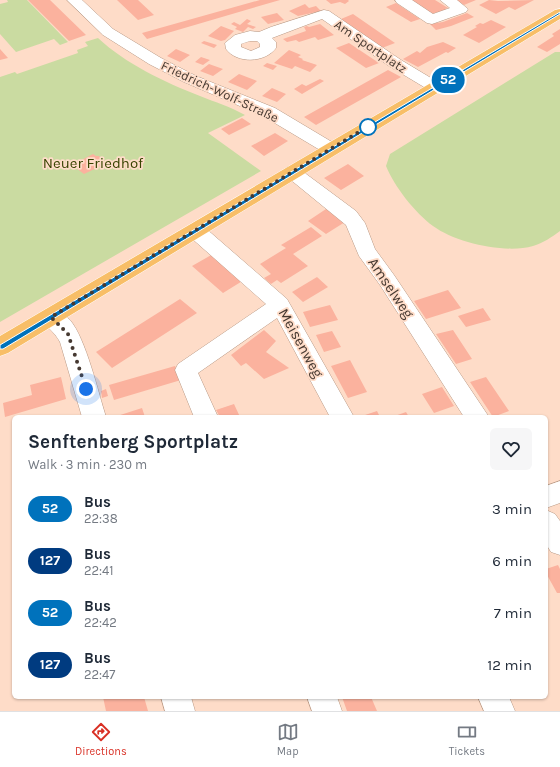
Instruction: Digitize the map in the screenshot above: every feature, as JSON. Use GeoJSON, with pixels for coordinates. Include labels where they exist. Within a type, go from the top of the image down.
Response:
{"type":"FeatureCollection","features":[{"type":"Feature","properties":{"kind":"main road"},"geometry":{"type":"LineString","coordinates":[[0,347],[560,13]]}},
{"type":"Feature","properties":{"kind":"street","name":"Friedrich-Wolf-Straße"},"geometry":{"type":"LineString","coordinates":[[74,0],[108,32],[155,60],[190,80],[269,112],[331,149]]}},
{"type":"Feature","properties":{"kind":"street"},"geometry":{"type":"LineString","coordinates":[[402,0],[432,20],[461,9],[446,0]]}},
{"type":"Feature","properties":{"kind":"street","name":"Am Sportplatz"},"geometry":{"type":"LineString","coordinates":[[261,37],[276,30],[324,14],[395,63],[435,87]]}},
{"type":"Feature","properties":{"kind":"street","name":"Amselweg"},"geometry":{"type":"LineString","coordinates":[[292,172],[349,216],[355,223],[366,251],[388,280],[476,415]]}},
{"type":"Feature","properties":{"kind":"street","name":"Meisenweg"},"geometry":{"type":"LineString","coordinates":[[196,231],[280,304],[341,415]]}},
{"type":"Feature","properties":{"kind":"street"},"geometry":{"type":"LineString","coordinates":[[205,415],[186,370],[280,304]]}},
{"type":"Feature","properties":{"kind":"street"},"geometry":{"type":"LineString","coordinates":[[51,317],[62,326],[71,341],[93,415]]}},
{"type":"Feature","properties":{"kind":"street"},"geometry":{"type":"LineString","coordinates":[[548,496],[560,492]]}},
{"type":"Feature","properties":{"kind":"street"},"geometry":{"type":"LineString","coordinates":[[548,525],[560,543]]}},
{"type":"Feature","properties":{"kind":"street"},"geometry":{"type":"LineString","coordinates":[[177,699],[180,711]]}},
{"type":"Feature","properties":{"kind":"street"},"geometry":{"type":"LineString","coordinates":[[323,699],[328,711]]}},
{"type":"Feature","properties":{"kind":"street"},"geometry":{"type":"LineString","coordinates":[[494,699],[500,711]]}},
{"type":"Feature","properties":{"kind":"green space"},"geometry":{"type":"Polygon","coordinates":[[[7,0],[27,0],[68,42],[60,45],[54,39],[16,52],[0,34],[0,4],[8,2],[7,0]]]}},
{"type":"Feature","properties":{"kind":"green space","name":"Neuer Friedhof"},"geometry":{"type":"Polygon","coordinates":[[[98,38],[121,56],[146,72],[245,115],[208,133],[261,171],[0,322],[0,77],[15,72],[17,74],[78,53],[77,50],[88,46],[85,42],[98,38]]]}},
{"type":"Feature","properties":{"kind":"green space"},"geometry":{"type":"Polygon","coordinates":[[[555,52],[560,52],[560,231],[537,245],[509,249],[496,248],[468,242],[443,232],[426,221],[412,207],[394,182],[386,166],[390,154],[555,52]]]}},
{"type":"Feature","properties":{"kind":"building"},"geometry":{"type":"Polygon","coordinates":[[[28,0],[50,0],[86,35],[69,41],[28,0]]]}},
{"type":"Feature","properties":{"kind":"building"},"geometry":{"type":"Polygon","coordinates":[[[117,0],[138,0],[154,15],[138,20],[117,0]]]}},
{"type":"Feature","properties":{"kind":"building"},"geometry":{"type":"Polygon","coordinates":[[[260,0],[280,0],[147,39],[142,33],[260,0]]]}},
{"type":"Feature","properties":{"kind":"building"},"geometry":{"type":"Polygon","coordinates":[[[326,0],[349,1],[345,4],[340,2],[331,4],[326,0]]]}},
{"type":"Feature","properties":{"kind":"building"},"geometry":{"type":"Polygon","coordinates":[[[409,0],[435,0],[448,8],[445,9],[449,11],[441,14],[438,12],[431,14],[409,0]]]}},
{"type":"Feature","properties":{"kind":"building"},"geometry":{"type":"Polygon","coordinates":[[[455,0],[476,0],[464,5],[455,0]]]}},
{"type":"Feature","properties":{"kind":"building"},"geometry":{"type":"Polygon","coordinates":[[[489,0],[534,0],[515,10],[509,7],[496,14],[479,5],[489,0]]]}},
{"type":"Feature","properties":{"kind":"building"},"geometry":{"type":"Polygon","coordinates":[[[396,3],[420,19],[411,22],[386,7],[396,3]]]}},
{"type":"Feature","properties":{"kind":"building"},"geometry":{"type":"Polygon","coordinates":[[[305,4],[309,8],[316,6],[321,11],[298,16],[289,11],[305,4]]]}},
{"type":"Feature","properties":{"kind":"building"},"geometry":{"type":"Polygon","coordinates":[[[277,13],[284,20],[268,24],[261,17],[277,13]]]}},
{"type":"Feature","properties":{"kind":"building"},"geometry":{"type":"Polygon","coordinates":[[[467,13],[474,17],[436,30],[430,24],[443,22],[467,13]]]}},
{"type":"Feature","properties":{"kind":"building"},"geometry":{"type":"Polygon","coordinates":[[[353,14],[395,43],[382,48],[341,19],[353,14]]]}},
{"type":"Feature","properties":{"kind":"building"},"geometry":{"type":"Polygon","coordinates":[[[247,19],[251,21],[247,24],[256,27],[253,29],[248,27],[243,32],[235,29],[237,27],[231,24],[234,22],[240,25],[247,19]]]}},
{"type":"Feature","properties":{"kind":"building"},"geometry":{"type":"Polygon","coordinates":[[[491,20],[506,27],[479,43],[463,35],[477,27],[475,26],[480,23],[483,24],[491,20]]]}},
{"type":"Feature","properties":{"kind":"building"},"geometry":{"type":"Polygon","coordinates":[[[320,24],[334,35],[318,40],[315,37],[299,42],[296,40],[287,42],[283,39],[306,31],[304,27],[320,24]]]}},
{"type":"Feature","properties":{"kind":"building"},"geometry":{"type":"Polygon","coordinates":[[[221,26],[234,31],[225,40],[221,41],[208,36],[221,26]]]}},
{"type":"Feature","properties":{"kind":"building"},"geometry":{"type":"Polygon","coordinates":[[[560,29],[560,44],[547,52],[537,47],[554,36],[552,34],[560,29]]]}},
{"type":"Feature","properties":{"kind":"building"},"geometry":{"type":"Polygon","coordinates":[[[204,41],[217,45],[214,48],[201,43],[204,41]]]}},
{"type":"Feature","properties":{"kind":"building"},"geometry":{"type":"Polygon","coordinates":[[[443,42],[456,48],[418,67],[403,59],[417,51],[420,53],[427,47],[443,42]]]}},
{"type":"Feature","properties":{"kind":"building"},"geometry":{"type":"Polygon","coordinates":[[[349,43],[379,63],[366,68],[336,48],[349,43]]]}},
{"type":"Feature","properties":{"kind":"building"},"geometry":{"type":"Polygon","coordinates":[[[0,49],[8,58],[0,60],[0,49]]]}},
{"type":"Feature","properties":{"kind":"building"},"geometry":{"type":"Polygon","coordinates":[[[176,49],[190,55],[180,62],[167,56],[176,49]]]}},
{"type":"Feature","properties":{"kind":"building"},"geometry":{"type":"Polygon","coordinates":[[[289,50],[301,55],[298,57],[303,59],[302,60],[317,65],[310,72],[295,66],[292,69],[274,63],[289,50]]]}},
{"type":"Feature","properties":{"kind":"building"},"geometry":{"type":"Polygon","coordinates":[[[201,57],[210,60],[203,65],[195,62],[201,57]]]}},
{"type":"Feature","properties":{"kind":"building"},"geometry":{"type":"Polygon","coordinates":[[[267,63],[277,66],[273,70],[263,66],[267,63]]]}},
{"type":"Feature","properties":{"kind":"building"},"geometry":{"type":"Polygon","coordinates":[[[209,64],[223,69],[213,76],[200,71],[209,64]]]}},
{"type":"Feature","properties":{"kind":"building"},"geometry":{"type":"Polygon","coordinates":[[[388,70],[401,77],[316,125],[304,117],[388,70]]]}},
{"type":"Feature","properties":{"kind":"building"},"geometry":{"type":"Polygon","coordinates":[[[239,74],[257,81],[247,90],[228,82],[239,74]]]}},
{"type":"Feature","properties":{"kind":"building"},"geometry":{"type":"Polygon","coordinates":[[[320,79],[324,81],[302,94],[294,89],[302,84],[306,86],[320,79]]]}},
{"type":"Feature","properties":{"kind":"building"},"geometry":{"type":"Polygon","coordinates":[[[272,88],[286,94],[277,102],[262,96],[272,88]]]}},
{"type":"Feature","properties":{"kind":"building"},"geometry":{"type":"Polygon","coordinates":[[[242,118],[251,124],[229,135],[221,129],[242,118]]]}},
{"type":"Feature","properties":{"kind":"building"},"geometry":{"type":"Polygon","coordinates":[[[275,133],[288,141],[264,156],[251,146],[275,133]]]}},
{"type":"Feature","properties":{"kind":"building"},"geometry":{"type":"Polygon","coordinates":[[[93,154],[99,156],[105,164],[84,174],[72,165],[93,154]]]}},
{"type":"Feature","properties":{"kind":"building"},"geometry":{"type":"Polygon","coordinates":[[[348,164],[364,176],[341,190],[324,178],[348,164]]]}},
{"type":"Feature","properties":{"kind":"building"},"geometry":{"type":"Polygon","coordinates":[[[326,209],[345,222],[326,234],[308,221],[326,209]]]}},
{"type":"Feature","properties":{"kind":"building"},"geometry":{"type":"Polygon","coordinates":[[[311,227],[322,236],[293,254],[308,266],[281,283],[277,280],[271,284],[264,278],[271,274],[260,264],[286,248],[281,245],[311,227]]]}},
{"type":"Feature","properties":{"kind":"building"},"geometry":{"type":"Polygon","coordinates":[[[213,254],[244,280],[223,293],[192,266],[213,254]]]}},
{"type":"Feature","properties":{"kind":"building"},"geometry":{"type":"Polygon","coordinates":[[[317,277],[328,287],[303,302],[292,292],[317,277]]]}},
{"type":"Feature","properties":{"kind":"building"},"geometry":{"type":"Polygon","coordinates":[[[448,290],[461,308],[426,319],[414,301],[448,290]]]}},
{"type":"Feature","properties":{"kind":"building"},"geometry":{"type":"Polygon","coordinates":[[[180,299],[197,313],[112,368],[96,352],[180,299]]]}},
{"type":"Feature","properties":{"kind":"building"},"geometry":{"type":"Polygon","coordinates":[[[330,305],[338,320],[310,327],[303,312],[330,305]]]}},
{"type":"Feature","properties":{"kind":"building"},"geometry":{"type":"Polygon","coordinates":[[[483,308],[491,320],[466,327],[458,316],[483,308]]]}},
{"type":"Feature","properties":{"kind":"building"},"geometry":{"type":"Polygon","coordinates":[[[264,330],[276,341],[266,352],[289,368],[264,379],[246,363],[241,366],[231,355],[264,330]]]}},
{"type":"Feature","properties":{"kind":"building"},"geometry":{"type":"Polygon","coordinates":[[[453,330],[472,359],[456,364],[436,334],[453,330]]]}},
{"type":"Feature","properties":{"kind":"building"},"geometry":{"type":"Polygon","coordinates":[[[332,331],[341,347],[324,352],[316,335],[332,331]]]}},
{"type":"Feature","properties":{"kind":"building"},"geometry":{"type":"Polygon","coordinates":[[[350,360],[367,392],[348,398],[331,366],[350,360]]]}},
{"type":"Feature","properties":{"kind":"building"},"geometry":{"type":"Polygon","coordinates":[[[175,366],[181,380],[114,400],[109,385],[175,366]]]}},
{"type":"Feature","properties":{"kind":"building"},"geometry":{"type":"Polygon","coordinates":[[[61,377],[66,399],[5,417],[3,403],[32,395],[30,385],[61,377]]]}},
{"type":"Feature","properties":{"kind":"building"},"geometry":{"type":"Polygon","coordinates":[[[486,377],[509,411],[498,415],[492,415],[470,382],[486,377]]]}},
{"type":"Feature","properties":{"kind":"building"},"geometry":{"type":"Polygon","coordinates":[[[442,387],[454,406],[434,413],[422,394],[442,387]]]}},
{"type":"Feature","properties":{"kind":"building"},"geometry":{"type":"Polygon","coordinates":[[[106,389],[108,396],[102,398],[101,391],[106,389]]]}},
{"type":"Feature","properties":{"kind":"building"},"geometry":{"type":"Polygon","coordinates":[[[234,404],[239,415],[219,415],[216,410],[234,404]]]}},
{"type":"Feature","properties":{"kind":"building"},"geometry":{"type":"Polygon","coordinates":[[[142,408],[144,415],[120,415],[142,408]]]}},
{"type":"Feature","properties":{"kind":"building"},"geometry":{"type":"Polygon","coordinates":[[[377,411],[379,415],[365,415],[377,411]]]}},
{"type":"Feature","properties":{"kind":"building"},"geometry":{"type":"Polygon","coordinates":[[[406,412],[408,415],[398,415],[406,412]]]}},
{"type":"Feature","properties":{"kind":"building"},"geometry":{"type":"Polygon","coordinates":[[[558,565],[560,569],[560,593],[557,593],[548,577],[548,568],[558,565]]]}},
{"type":"Feature","properties":{"kind":"building"},"geometry":{"type":"Polygon","coordinates":[[[103,699],[145,699],[148,711],[106,711],[103,699]]]}},
{"type":"Feature","properties":{"kind":"building"},"geometry":{"type":"Polygon","coordinates":[[[343,699],[372,699],[377,711],[347,711],[343,699]]]}},
{"type":"Feature","properties":{"kind":"bus line","name":"52"},"geometry":{"type":"LineString","coordinates":[[0,347],[560,13]]}},
{"type":"Feature","properties":{"kind":"route"},"geometry":{"type":"LineString","coordinates":[[86,389],[68,334],[62,326],[51,317],[374,123],[368,127]]}}]}
